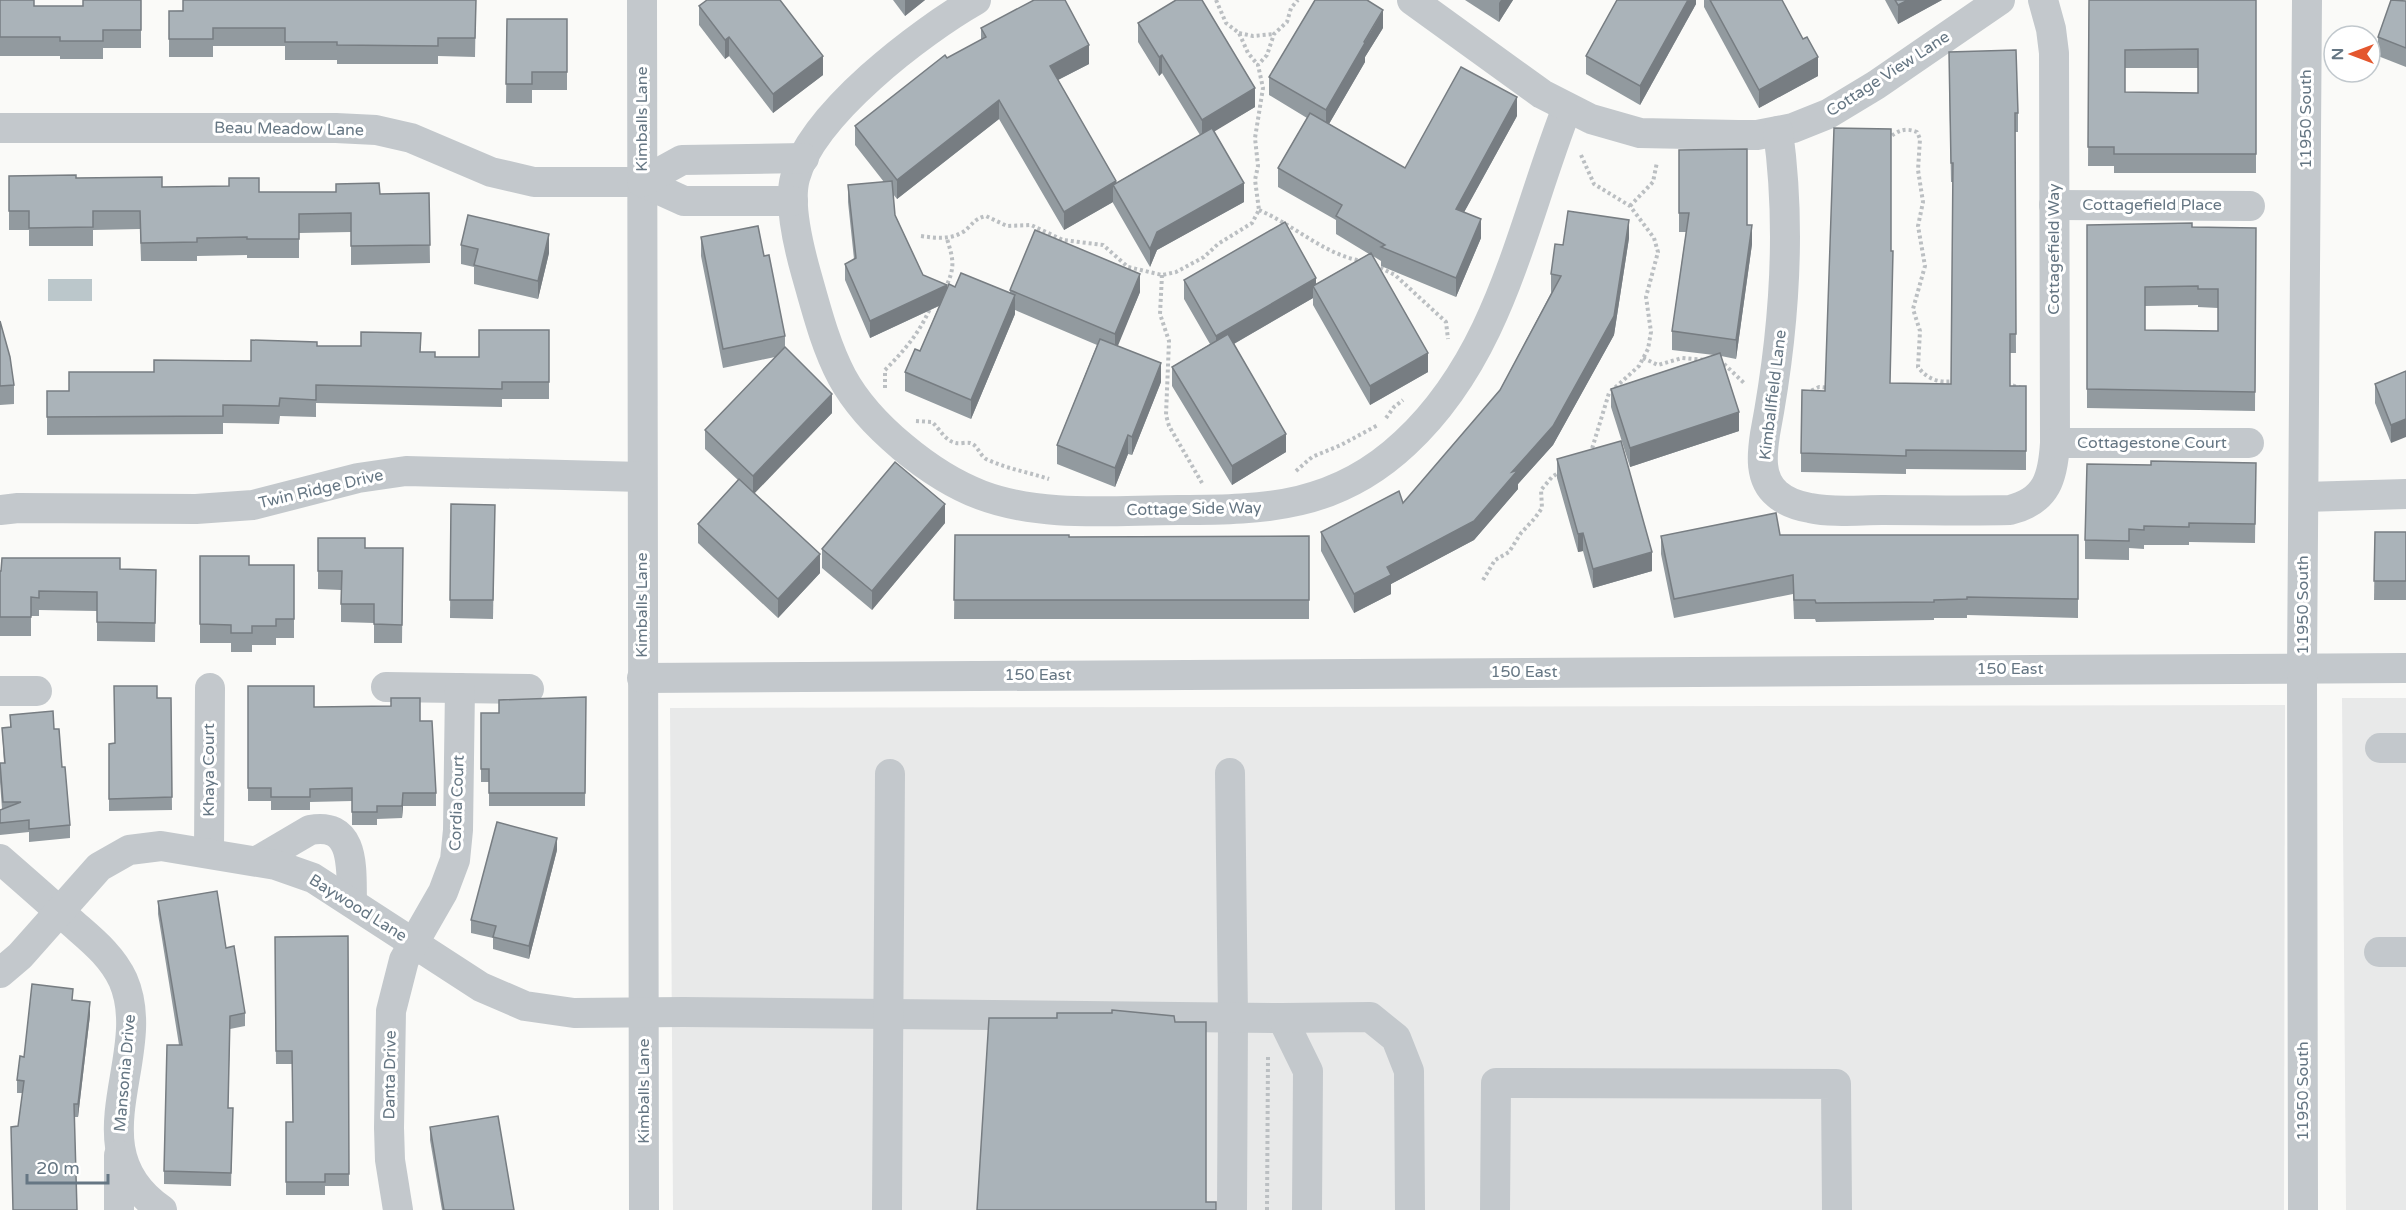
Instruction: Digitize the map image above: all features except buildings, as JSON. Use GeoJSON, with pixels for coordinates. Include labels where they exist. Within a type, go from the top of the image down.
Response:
{"type":"FeatureCollection","features":[{"type":"Feature","properties":{"kind":"street","name":"Kimballs Lane"},"geometry":{"type":"LineString","coordinates":[[642,0],[644,1210]]}},
{"type":"Feature","properties":{"kind":"street"},"geometry":{"type":"LineString","coordinates":[[642,182],[684,201],[797,179],[831,118],[857,89],[954,13],[976,0]]}},
{"type":"Feature","properties":{"kind":"street","name":"Cottage View Lane"},"geometry":{"type":"LineString","coordinates":[[1412,0],[1534,88],[1567,108],[1591,119],[1640,133],[1738,135],[1778,131],[1811,121],[1845,106],[2000,0]]}},
{"type":"Feature","properties":{"kind":"street","name":"Cottagefield Way"},"geometry":{"type":"LineString","coordinates":[[2039,496],[2052,473],[2055,443],[2054,53],[2051,29],[2043,0]]}},
{"type":"Feature","properties":{"kind":"street","name":"11950 South"},"geometry":{"type":"LineString","coordinates":[[2303,1210],[2302,668],[2307,0]]}},
{"type":"Feature","properties":{"kind":"street","name":"Cottage Side Way"},"geometry":{"type":"LineString","coordinates":[[797,179],[803,264],[825,337],[843,379],[870,413],[898,442],[946,479],[984,496],[1052,509],[1256,509],[1307,500],[1359,477],[1384,462],[1405,443],[1447,396],[1466,370],[1499,303],[1546,162],[1567,108]]}},
{"type":"Feature","properties":{"kind":"street","name":"Beau Meadow Lane"},"geometry":{"type":"LineString","coordinates":[[0,128],[376,130],[411,138],[491,172],[534,182],[642,182]]}},
{"type":"Feature","properties":{"kind":"street","name":"Kimballfield Lane"},"geometry":{"type":"LineString","coordinates":[[1778,131],[1785,214],[1785,266],[1777,369],[1762,453],[1764,473],[1768,484],[1775,493],[1798,505],[1830,510],[2010,510],[2030,503],[2039,496]]}},
{"type":"Feature","properties":{"kind":"street"},"geometry":{"type":"LineString","coordinates":[[642,182],[682,160],[797,179]]}},
{"type":"Feature","properties":{"kind":"street","name":"Cottagefield Place"},"geometry":{"type":"LineString","coordinates":[[2054,204],[2250,206]]}},
{"type":"Feature","properties":{"kind":"street","name":"Cottagestone Court"},"geometry":{"type":"LineString","coordinates":[[2055,443],[2249,443]]}},
{"type":"Feature","properties":{"kind":"street","name":"Twin Ridge Drive"},"geometry":{"type":"LineString","coordinates":[[0,510],[18,508],[196,509],[253,505],[358,478],[406,471],[642,477]]}},
{"type":"Feature","properties":{"kind":"street"},"geometry":{"type":"LineString","coordinates":[[2304,497],[2406,494]]}},
{"type":"Feature","properties":{"kind":"street","name":"150 East"},"geometry":{"type":"LineString","coordinates":[[642,678],[2406,669]]}},
{"type":"Feature","properties":{"kind":"street"},"geometry":{"type":"LineString","coordinates":[[386,687],[529,689]]}},
{"type":"Feature","properties":{"kind":"street","name":"Khaya Court"},"geometry":{"type":"LineString","coordinates":[[209,853],[210,688]]}},
{"type":"Feature","properties":{"kind":"street","name":"Cordia Court"},"geometry":{"type":"LineString","coordinates":[[413,942],[443,892],[455,860],[458,830],[460,688]]}},
{"type":"Feature","properties":{"kind":"street"},"geometry":{"type":"LineString","coordinates":[[0,691],[37,691]]}},
{"type":"Feature","properties":{"kind":"street"},"geometry":{"type":"LineString","coordinates":[[1230,773],[1233,1017],[1232,1210]]}},
{"type":"Feature","properties":{"kind":"street"},"geometry":{"type":"LineString","coordinates":[[887,1210],[890,774]]}},
{"type":"Feature","properties":{"kind":"street"},"geometry":{"type":"LineString","coordinates":[[257,861],[310,830],[319,828],[336,833],[343,839],[351,857],[352,902]]}},
{"type":"Feature","properties":{"kind":"street","name":"Baywood Lane"},"geometry":{"type":"LineString","coordinates":[[0,973],[20,956],[99,867],[129,850],[161,846],[257,861],[296,871],[328,887],[488,991],[525,1006],[566,1013],[1370,1017],[1396,1038],[1408,1071],[1410,1210]]}},
{"type":"Feature","properties":{"kind":"street","name":"Mansonia Drive"},"geometry":{"type":"LineString","coordinates":[[0,859],[106,953],[116,967],[129,998],[131,1028],[118,1120],[122,1154],[133,1181],[142,1193],[162,1210]]}},
{"type":"Feature","properties":{"kind":"street","name":"Danta Drive"},"geometry":{"type":"LineString","coordinates":[[398,1210],[390,1160],[391,1011],[398,977],[413,942]]}},
{"type":"Feature","properties":{"kind":"street"},"geometry":{"type":"LineString","coordinates":[[1282,1018],[1308,1071],[1307,1210]]}},
{"type":"Feature","properties":{"kind":"street"},"geometry":{"type":"LineString","coordinates":[[1495,1210],[1496,1083],[1519,1083],[1836,1084],[1837,1210]]}},
{"type":"Feature","properties":{"kind":"street"},"geometry":{"type":"LineString","coordinates":[[119,1137],[119,1210]]}},
{"type":"Feature","properties":{"kind":"path"},"geometry":{"type":"LineString","coordinates":[[1216,0],[1226,23],[1239,33],[1253,36],[1274,34]]}},
{"type":"Feature","properties":{"kind":"path"},"geometry":{"type":"LineString","coordinates":[[1258,65],[1267,55],[1274,34],[1287,22],[1291,8],[1298,0]]}},
{"type":"Feature","properties":{"kind":"path"},"geometry":{"type":"LineString","coordinates":[[921,236],[947,239],[964,231],[977,218],[986,216],[1007,226],[1031,225],[1063,240],[1103,245],[1128,267],[1162,275],[1176,272],[1204,258],[1218,244],[1252,222],[1259,210],[1255,180],[1258,166],[1255,138],[1263,88],[1258,65],[1248,53],[1239,33]]}},
{"type":"Feature","properties":{"kind":"path"},"geometry":{"type":"LineString","coordinates":[[1878,142],[1885,141],[1897,131],[1908,128],[1917,132],[1920,140],[1918,170],[1923,202],[1918,226],[1925,266],[1914,309],[1920,330],[1918,367],[1926,377],[1942,382],[1964,380]]}},
{"type":"Feature","properties":{"kind":"path"},"geometry":{"type":"LineString","coordinates":[[1581,155],[1594,184],[1630,206],[1654,238],[1658,252],[1646,297],[1651,332],[1648,349],[1639,366],[1609,393],[1590,456]]}},
{"type":"Feature","properties":{"kind":"path"},"geometry":{"type":"LineString","coordinates":[[1630,206],[1653,182],[1659,156]]}},
{"type":"Feature","properties":{"kind":"path"},"geometry":{"type":"LineString","coordinates":[[1259,210],[1279,218],[1344,258],[1372,263],[1395,275],[1446,322],[1448,347]]}},
{"type":"Feature","properties":{"kind":"path"},"geometry":{"type":"LineString","coordinates":[[939,294],[944,290],[954,272],[947,239]]}},
{"type":"Feature","properties":{"kind":"path"},"geometry":{"type":"LineString","coordinates":[[1162,275],[1160,314],[1168,340],[1166,415],[1169,426],[1202,482],[1210,488]]}},
{"type":"Feature","properties":{"kind":"path"},"geometry":{"type":"LineString","coordinates":[[886,392],[885,370],[910,342],[925,319],[934,299]]}},
{"type":"Feature","properties":{"kind":"path"},"geometry":{"type":"LineString","coordinates":[[1997,382],[2020,386],[2034,395],[2054,394]]}},
{"type":"Feature","properties":{"kind":"path"},"geometry":{"type":"LineString","coordinates":[[1292,476],[1312,457],[1381,424],[1394,407],[1408,398]]}},
{"type":"Feature","properties":{"kind":"path"},"geometry":{"type":"LineString","coordinates":[[907,417],[932,422],[946,439],[953,443],[971,443],[979,450],[982,458],[1011,470],[1022,470],[1050,479],[1056,485]]}},
{"type":"Feature","properties":{"kind":"path"},"geometry":{"type":"LineString","coordinates":[[1483,580],[1495,560],[1509,552],[1521,533],[1542,508],[1540,490],[1552,477],[1570,465]]}},
{"type":"Feature","properties":{"kind":"path"},"geometry":{"type":"LineString","coordinates":[[1267,1210],[1268,1056]]}},
{"type":"Feature","properties":{"kind":"shaded area"},"geometry":{"type":"Polygon","coordinates":[[[48,279],[92,279],[92,301],[48,301],[48,279]]]}},
{"type":"Feature","properties":{"kind":"shaded area"},"geometry":{"type":"Polygon","coordinates":[[[2342,698],[2406,698],[2406,1210],[2346,1210],[2342,698]]]}},
{"type":"Feature","properties":{"kind":"shaded area"},"geometry":{"type":"Polygon","coordinates":[[[2285,705],[2284,1210],[673,1210],[670,708],[2285,705]]]}}]}
